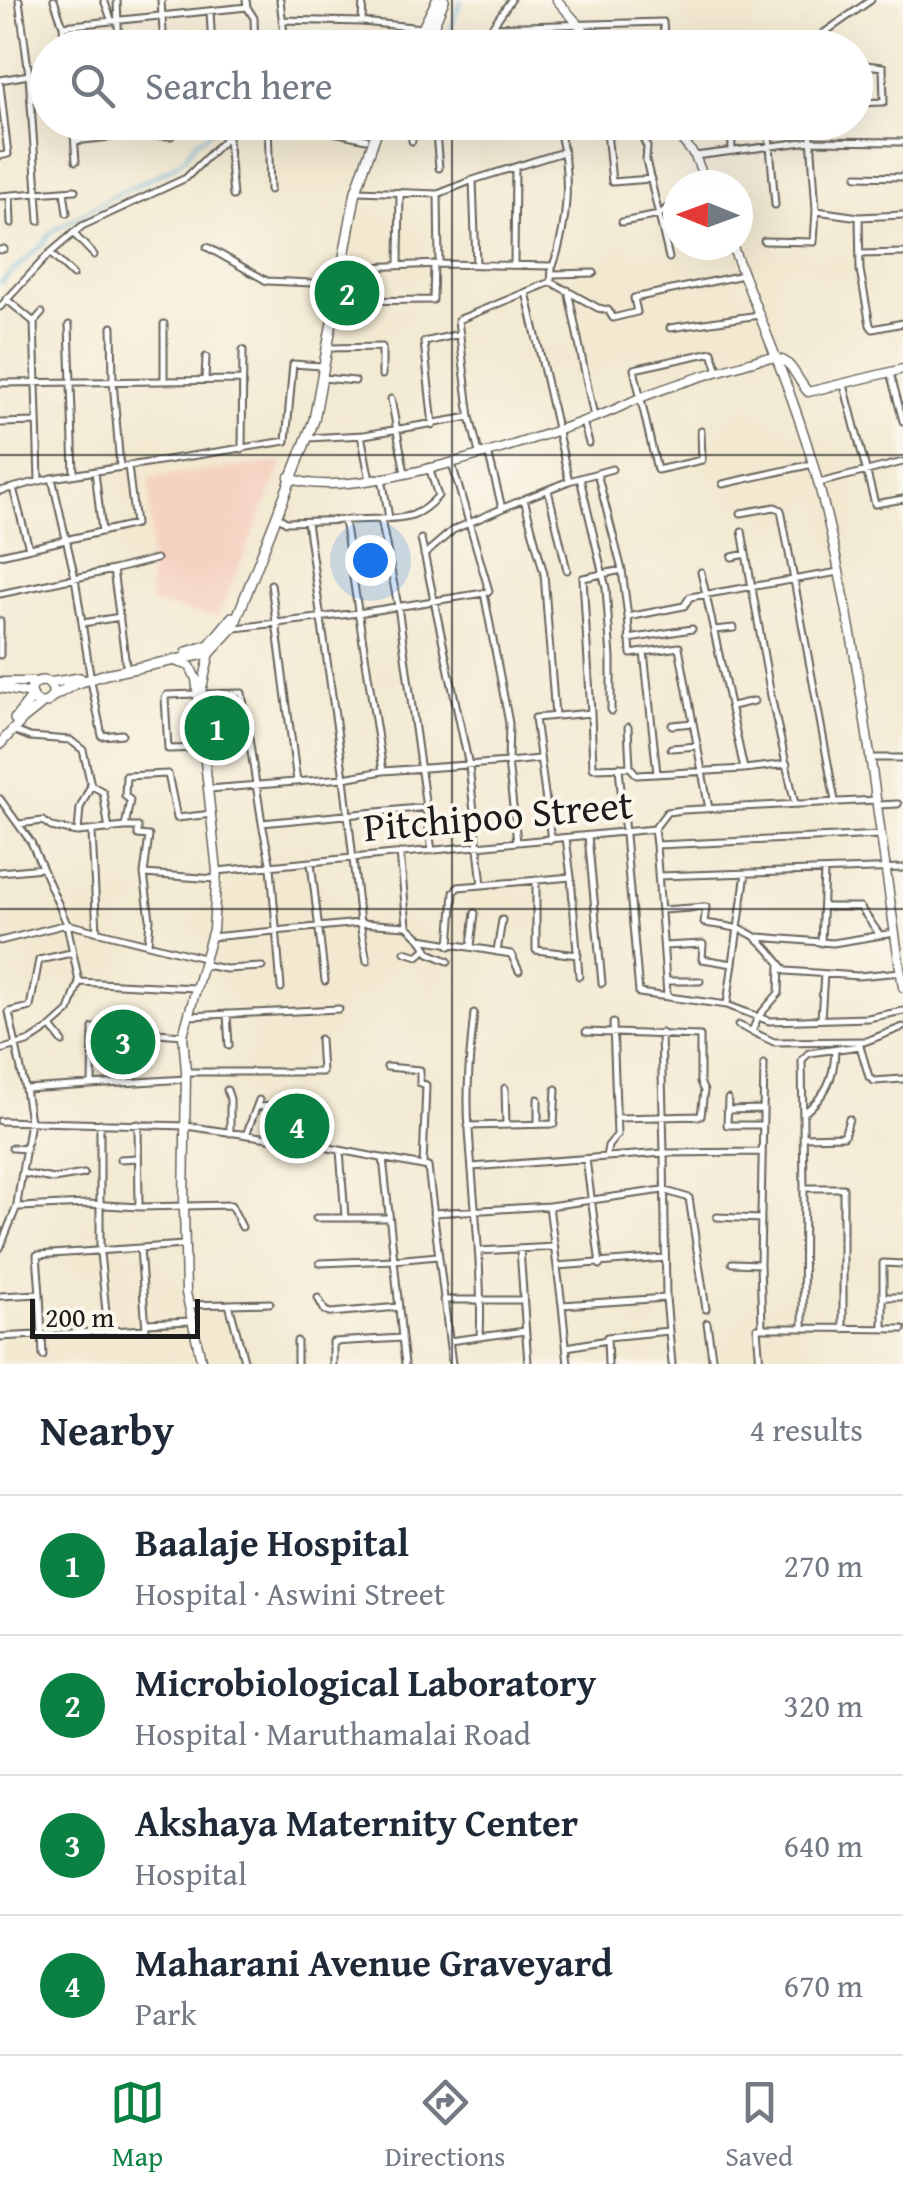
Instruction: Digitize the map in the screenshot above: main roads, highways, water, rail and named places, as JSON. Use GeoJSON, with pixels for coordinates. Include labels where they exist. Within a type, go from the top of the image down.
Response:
{"type":"FeatureCollection","features":[{"type":"Feature","properties":{"kind":"main road"},"geometry":{"type":"LineString","coordinates":[[422,30],[440,0]]}},
{"type":"Feature","properties":{"kind":"main road"},"geometry":{"type":"LineString","coordinates":[[430,30],[440,0]]}},
{"type":"Feature","properties":{"kind":"main road"},"geometry":{"type":"LineString","coordinates":[[290,478],[308,438],[351,192],[366,140]]}},
{"type":"Feature","properties":{"kind":"main road"},"geometry":{"type":"LineString","coordinates":[[0,742],[44,683],[200,654],[232,628],[307,427],[329,348],[356,191],[372,140]]}},
{"type":"Feature","properties":{"kind":"main road"},"geometry":{"type":"LineString","coordinates":[[0,742],[48,700],[90,677],[126,665],[200,654],[230,620],[276,515]]}},
{"type":"Feature","properties":{"kind":"main road"},"geometry":{"type":"LineString","coordinates":[[44,683],[53,691],[48,700]]}},
{"type":"Feature","properties":{"kind":"main road"},"geometry":{"type":"LineString","coordinates":[[32,695],[48,700]]}},
{"type":"Feature","properties":{"kind":"waterway"},"geometry":{"type":"LineString","coordinates":[[450,30],[461,0]]}},
{"type":"Feature","properties":{"kind":"waterway"},"geometry":{"type":"LineString","coordinates":[[0,283],[50,233],[111,197],[168,170],[186,157],[198,140]]}},
{"type":"Feature","properties":{"kind":"place","name":"Microbiological Laboratory"},"geometry":{"type":"Point","coordinates":[347,293]}},
{"type":"Feature","properties":{"kind":"place","name":"Baalaje Hospital"},"geometry":{"type":"Point","coordinates":[217,728]}},
{"type":"Feature","properties":{"kind":"place","name":"Akshaya Maternity Center"},"geometry":{"type":"Point","coordinates":[123,1042]}},
{"type":"Feature","properties":{"kind":"place","name":"Maharani Avenue Graveyard"},"geometry":{"type":"Point","coordinates":[297,1126]}}]}
